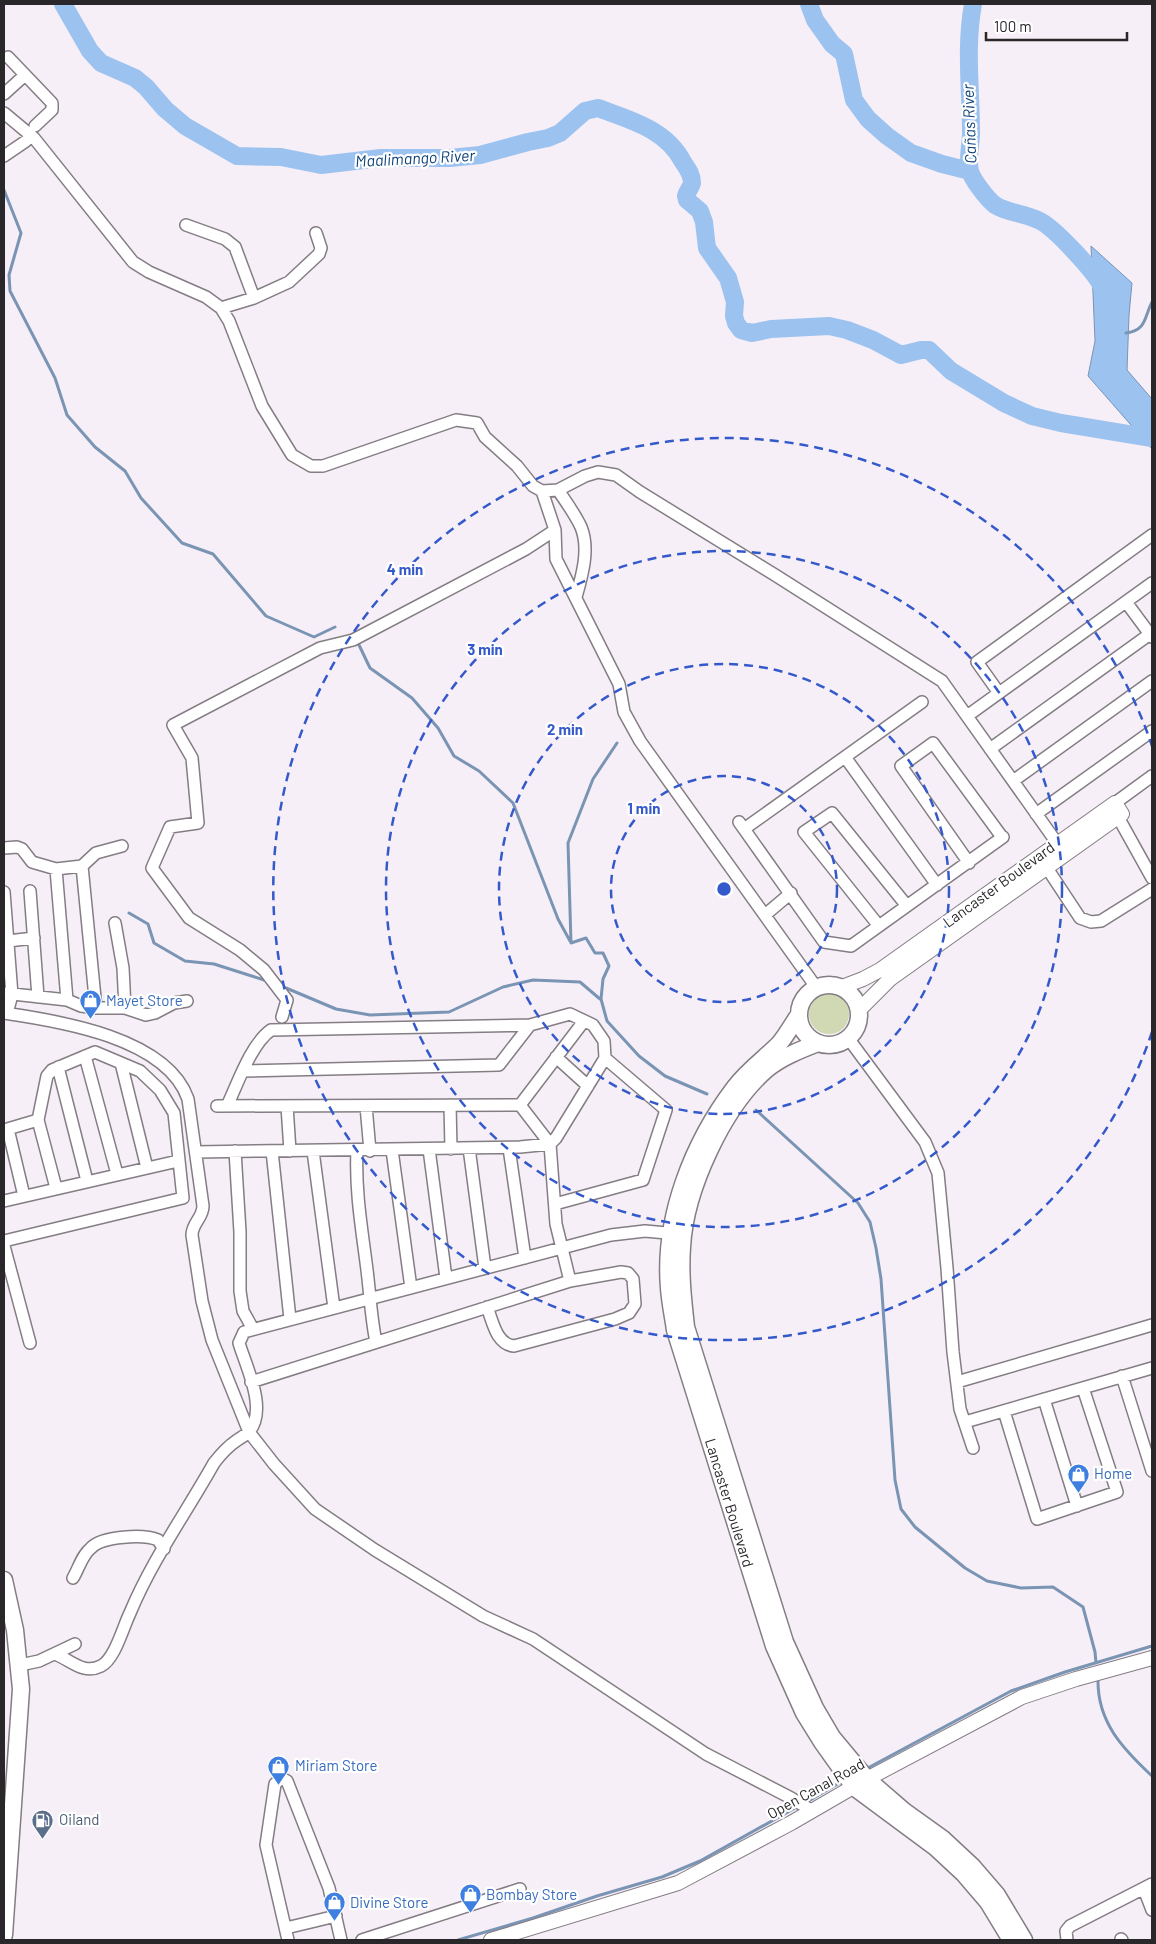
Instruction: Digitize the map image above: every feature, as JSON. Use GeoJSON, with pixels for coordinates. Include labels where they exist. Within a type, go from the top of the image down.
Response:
{"type":"FeatureCollection","features":[{"type":"Feature","properties":{"kind":"main road"},"geometry":{"type":"LineString","coordinates":[[831,984],[842,987],[854,999],[858,1010],[856,1027],[848,1038],[835,1044],[818,1043],[804,1032],[798,1016],[802,999],[816,987],[831,984]]}},
{"type":"Feature","properties":{"kind":"main road","name":"Lancaster Boulevard"},"geometry":{"type":"LineString","coordinates":[[798,1016],[780,1043],[736,1086],[705,1132],[688,1167],[677,1205],[681,1287],[686,1327],[785,1642],[815,1708],[860,1783],[936,1847],[964,1874],[988,1902],[1011,1940]]}},
{"type":"Feature","properties":{"kind":"main road","name":"Lancaster Boulevard"},"geometry":{"type":"LineString","coordinates":[[678,1234],[700,1172],[715,1137],[745,1093],[768,1069],[791,1054],[818,1043]]}},
{"type":"Feature","properties":{"kind":"main road"},"geometry":{"type":"LineString","coordinates":[[4,1580],[15,1630],[20,1665],[20,1710],[4,1935]]}},
{"type":"Feature","properties":{"kind":"main road","name":"Lancaster Boulevard"},"geometry":{"type":"LineString","coordinates":[[860,1783],[904,1810],[943,1839],[972,1866],[997,1895],[1024,1940]]}},
{"type":"Feature","properties":{"kind":"street"},"geometry":{"type":"LineString","coordinates":[[8,57],[52,103],[53,107],[35,126]]}},
{"type":"Feature","properties":{"kind":"street"},"geometry":{"type":"LineString","coordinates":[[4,94],[25,75]]}},
{"type":"Feature","properties":{"kind":"street"},"geometry":{"type":"LineString","coordinates":[[4,113],[34,138],[133,262],[149,272],[206,297],[222,308],[229,321],[262,406],[292,455],[311,466],[323,466],[456,420],[477,423],[485,437],[517,466],[533,486],[542,491],[558,490],[585,476],[598,472],[616,475],[640,492],[942,681],[1057,843]]}},
{"type":"Feature","properties":{"kind":"street"},"geometry":{"type":"LineString","coordinates":[[4,156],[26,140]]}},
{"type":"Feature","properties":{"kind":"street"},"geometry":{"type":"LineString","coordinates":[[186,225],[225,239],[235,247],[254,298]]}},
{"type":"Feature","properties":{"kind":"street"},"geometry":{"type":"LineString","coordinates":[[222,308],[254,298],[289,282],[319,254],[321,248],[316,233]]}},
{"type":"Feature","properties":{"kind":"street"},"geometry":{"type":"LineString","coordinates":[[558,490],[581,528],[584,541],[582,574],[576,598]]}},
{"type":"Feature","properties":{"kind":"street"},"geometry":{"type":"LineString","coordinates":[[542,491],[554,530],[556,559],[619,684],[624,712],[640,741],[816,987]]}},
{"type":"Feature","properties":{"kind":"street"},"geometry":{"type":"LineString","coordinates":[[282,1017],[287,1000],[264,970],[240,950],[189,918],[152,868],[170,828],[198,824],[192,758],[173,725],[320,648],[353,640],[526,549],[554,530]]}},
{"type":"Feature","properties":{"kind":"street"},"geometry":{"type":"LineString","coordinates":[[999,693],[977,662],[1152,535]]}},
{"type":"Feature","properties":{"kind":"street"},"geometry":{"type":"LineString","coordinates":[[967,716],[1152,583]]}},
{"type":"Feature","properties":{"kind":"street"},"geometry":{"type":"LineString","coordinates":[[990,749],[1151,636],[1126,602]]}},
{"type":"Feature","properties":{"kind":"street"},"geometry":{"type":"LineString","coordinates":[[1013,781],[1152,682]]}},
{"type":"Feature","properties":{"kind":"street"},"geometry":{"type":"LineString","coordinates":[[922,702],[845,757],[742,825],[824,942],[851,946],[937,885],[969,862],[1003,837],[933,743],[901,766],[969,862]]}},
{"type":"Feature","properties":{"kind":"street"},"geometry":{"type":"LineString","coordinates":[[1036,814],[1152,731]]}},
{"type":"Feature","properties":{"kind":"street"},"geometry":{"type":"LineString","coordinates":[[845,757],[937,885]]}},
{"type":"Feature","properties":{"kind":"street","name":"Lancaster Boulevard"},"geometry":{"type":"LineString","coordinates":[[858,1010],[890,979],[1047,868],[1118,811],[1152,776]]}},
{"type":"Feature","properties":{"kind":"street"},"geometry":{"type":"LineString","coordinates":[[1118,811],[1152,878]]}},
{"type":"Feature","properties":{"kind":"street","name":"Lancaster Boulevard"},"geometry":{"type":"LineString","coordinates":[[842,987],[880,970],[1057,843],[1118,811]]}},
{"type":"Feature","properties":{"kind":"street"},"geometry":{"type":"LineString","coordinates":[[879,926],[804,832],[832,813],[907,906]]}},
{"type":"Feature","properties":{"kind":"street"},"geometry":{"type":"LineString","coordinates":[[4,848],[17,846],[22,849],[32,862],[56,869],[82,866],[96,853],[122,846]]}},
{"type":"Feature","properties":{"kind":"street"},"geometry":{"type":"LineString","coordinates":[[1038,856],[1080,918],[1091,922],[1101,921],[1152,889]]}},
{"type":"Feature","properties":{"kind":"street"},"geometry":{"type":"LineString","coordinates":[[82,866],[96,1008]]}},
{"type":"Feature","properties":{"kind":"street"},"geometry":{"type":"LineString","coordinates":[[56,869],[67,1000]]}},
{"type":"Feature","properties":{"kind":"street"},"geometry":{"type":"LineString","coordinates":[[30,891],[38,997]]}},
{"type":"Feature","properties":{"kind":"street"},"geometry":{"type":"LineString","coordinates":[[4,892],[8,941],[8,994],[5,1013],[80,1027],[130,1044],[163,1063],[184,1086],[188,1099],[203,1206],[202,1214],[193,1225],[192,1235],[202,1301],[212,1340],[249,1432],[274,1464],[315,1509],[375,1550],[483,1616],[533,1639],[706,1754],[811,1810]]}},
{"type":"Feature","properties":{"kind":"street"},"geometry":{"type":"LineString","coordinates":[[765,915],[791,893]]}},
{"type":"Feature","properties":{"kind":"street"},"geometry":{"type":"LineString","coordinates":[[115,923],[123,968],[125,1008]]}},
{"type":"Feature","properties":{"kind":"street"},"geometry":{"type":"LineString","coordinates":[[8,941],[34,938]]}},
{"type":"Feature","properties":{"kind":"street"},"geometry":{"type":"LineString","coordinates":[[8,994],[67,1000],[81,1006],[96,1008],[125,1008],[146,1015],[155,1013],[174,1003],[187,1001]]}},
{"type":"Feature","properties":{"kind":"street"},"geometry":{"type":"LineString","coordinates":[[196,1152],[509,1148],[550,1144],[556,1138],[605,1058],[604,1041],[593,1025],[570,1014],[530,1025],[271,1030],[263,1036],[222,1106],[520,1105]]}},
{"type":"Feature","properties":{"kind":"street"},"geometry":{"type":"LineString","coordinates":[[520,1105],[584,1021]]}},
{"type":"Feature","properties":{"kind":"street"},"geometry":{"type":"LineString","coordinates":[[243,1071],[499,1065],[530,1025]]}},
{"type":"Feature","properties":{"kind":"street"},"geometry":{"type":"LineString","coordinates":[[848,1038],[926,1142],[938,1173],[960,1409],[973,1448]]}},
{"type":"Feature","properties":{"kind":"street"},"geometry":{"type":"LineString","coordinates":[[4,1241],[183,1198],[174,1113],[160,1090],[140,1070],[95,1052],[52,1070],[47,1076],[38,1120],[56,1188]]}},
{"type":"Feature","properties":{"kind":"street"},"geometry":{"type":"LineString","coordinates":[[86,1056],[117,1174]]}},
{"type":"Feature","properties":{"kind":"street"},"geometry":{"type":"LineString","coordinates":[[556,1057],[588,1086]]}},
{"type":"Feature","properties":{"kind":"street"},"geometry":{"type":"LineString","coordinates":[[555,1204],[642,1180],[666,1110],[605,1058]]}},
{"type":"Feature","properties":{"kind":"street"},"geometry":{"type":"LineString","coordinates":[[121,1063],[147,1168]]}},
{"type":"Feature","properties":{"kind":"street"},"geometry":{"type":"LineString","coordinates":[[58,1068],[87,1181]]}},
{"type":"Feature","properties":{"kind":"street"},"geometry":{"type":"LineString","coordinates":[[450,1105],[451,1149]]}},
{"type":"Feature","properties":{"kind":"street"},"geometry":{"type":"LineString","coordinates":[[520,1105],[550,1144],[556,1224],[570,1281]]}},
{"type":"Feature","properties":{"kind":"street"},"geometry":{"type":"LineString","coordinates":[[287,1106],[290,1151]]}},
{"type":"Feature","properties":{"kind":"street"},"geometry":{"type":"LineString","coordinates":[[366,1106],[370,1151]]}},
{"type":"Feature","properties":{"kind":"street"},"geometry":{"type":"LineString","coordinates":[[24,1196],[6,1129],[38,1120]]}},
{"type":"Feature","properties":{"kind":"street"},"geometry":{"type":"LineString","coordinates":[[469,1148],[485,1268]]}},
{"type":"Feature","properties":{"kind":"street"},"geometry":{"type":"LineString","coordinates":[[509,1148],[525,1258]]}},
{"type":"Feature","properties":{"kind":"street"},"geometry":{"type":"LineString","coordinates":[[429,1149],[446,1278]]}},
{"type":"Feature","properties":{"kind":"street"},"geometry":{"type":"LineString","coordinates":[[392,1150],[411,1288]]}},
{"type":"Feature","properties":{"kind":"street"},"geometry":{"type":"LineString","coordinates":[[235,1151],[240,1232],[240,1291],[243,1311],[253,1329]]}},
{"type":"Feature","properties":{"kind":"street"},"geometry":{"type":"LineString","coordinates":[[272,1151],[290,1319]]}},
{"type":"Feature","properties":{"kind":"street"},"geometry":{"type":"LineString","coordinates":[[313,1151],[334,1308]]}},
{"type":"Feature","properties":{"kind":"street"},"geometry":{"type":"LineString","coordinates":[[357,1151],[356,1177],[371,1298],[372,1322],[376,1342]]}},
{"type":"Feature","properties":{"kind":"street"},"geometry":{"type":"LineString","coordinates":[[4,1201],[178,1161]]}},
{"type":"Feature","properties":{"kind":"street"},"geometry":{"type":"LineString","coordinates":[[56,1654],[86,1670],[99,1667],[107,1661],[119,1639],[140,1589],[214,1462],[226,1448],[249,1432],[256,1418],[258,1408],[239,1342],[244,1332],[611,1235],[645,1230],[678,1234]]}},
{"type":"Feature","properties":{"kind":"street"},"geometry":{"type":"LineString","coordinates":[[4,1246],[30,1343]]}},
{"type":"Feature","properties":{"kind":"street"},"geometry":{"type":"LineString","coordinates":[[251,1382],[376,1342],[487,1307],[570,1281],[621,1272],[628,1273],[633,1279],[635,1304],[629,1313],[615,1319],[514,1346],[506,1345],[500,1339],[487,1307]]}},
{"type":"Feature","properties":{"kind":"street"},"geometry":{"type":"LineString","coordinates":[[957,1382],[1152,1325]]}},
{"type":"Feature","properties":{"kind":"street"},"geometry":{"type":"LineString","coordinates":[[965,1422],[1152,1368]]}},
{"type":"Feature","properties":{"kind":"street"},"geometry":{"type":"LineString","coordinates":[[1122,1376],[1152,1471]]}},
{"type":"Feature","properties":{"kind":"street"},"geometry":{"type":"LineString","coordinates":[[1004,1411],[1037,1519],[1117,1492],[1083,1388]]}},
{"type":"Feature","properties":{"kind":"street"},"geometry":{"type":"LineString","coordinates":[[1044,1399],[1077,1506]]}},
{"type":"Feature","properties":{"kind":"street"},"geometry":{"type":"LineString","coordinates":[[74,1578],[86,1553],[92,1546],[100,1542],[148,1537],[158,1540],[164,1549]]}},
{"type":"Feature","properties":{"kind":"street"},"geometry":{"type":"LineString","coordinates":[[20,1665],[56,1654],[76,1644]]}},
{"type":"Feature","properties":{"kind":"street","name":"Open Canal Road"},"geometry":{"type":"LineString","coordinates":[[491,1940],[678,1883],[1022,1697],[1076,1679],[1152,1658]]}},
{"type":"Feature","properties":{"kind":"street"},"geometry":{"type":"LineString","coordinates":[[288,1940],[266,1845],[275,1784],[278,1780],[283,1779],[287,1781],[329,1888],[341,1940]]}},
{"type":"Feature","properties":{"kind":"street"},"geometry":{"type":"LineString","coordinates":[[1067,1940],[1066,1931],[1070,1926],[1148,1886],[1152,1910]]}},
{"type":"Feature","properties":{"kind":"street"},"geometry":{"type":"LineString","coordinates":[[362,1940],[520,1889]]}},
{"type":"Feature","properties":{"kind":"street"},"geometry":{"type":"LineString","coordinates":[[286,1928],[336,1916]]}},
{"type":"Feature","properties":{"kind":"green space"},"geometry":{"type":"Polygon","coordinates":[[[829,994],[840,997],[846,1003],[849,1014],[846,1025],[840,1031],[829,1034],[818,1031],[812,1025],[809,1014],[812,1003],[818,997],[829,994]]]}},
{"type":"Feature","properties":{"kind":"water"},"geometry":{"type":"Polygon","coordinates":[[[1091,246],[1132,283],[1127,370],[1152,399],[1152,449],[1088,376],[1095,341],[1091,246]]]}},
{"type":"Feature","properties":{"kind":"waterway","name":"Maalimango River"},"geometry":{"type":"LineString","coordinates":[[63,4],[90,51],[101,63],[135,78],[146,87],[165,109],[185,126],[237,156],[281,157],[321,165],[381,158],[450,158],[480,155],[548,138],[560,133],[585,111],[598,108],[634,122],[646,127],[667,141],[689,171],[692,183],[686,196],[687,200],[700,211],[704,222],[707,248],[728,278],[735,302],[734,316],[741,330],[752,333],[771,329],[829,326],[847,330],[873,340],[901,355],[929,350],[951,371],[1004,403],[1032,416],[1061,423],[1152,438]]}},
{"type":"Feature","properties":{"kind":"waterway"},"geometry":{"type":"LineString","coordinates":[[809,4],[815,20],[832,44],[844,54],[854,100],[868,119],[887,136],[911,153],[970,171]]}},
{"type":"Feature","properties":{"kind":"waterway","name":"Cañas River"},"geometry":{"type":"LineString","coordinates":[[973,4],[969,37],[971,133],[969,161],[971,175],[984,194],[995,205],[1038,220],[1054,231],[1085,263],[1104,291]]}},
{"type":"Feature","properties":{"kind":"waterway"},"geometry":{"type":"LineString","coordinates":[[4,190],[21,233],[9,275],[10,291],[55,378],[67,415],[95,447],[125,471],[141,498],[182,543],[213,554],[266,616],[314,637],[335,627]]}},
{"type":"Feature","properties":{"kind":"waterway"},"geometry":{"type":"LineString","coordinates":[[1126,333],[1141,326],[1152,302]]}},
{"type":"Feature","properties":{"kind":"waterway"},"geometry":{"type":"LineString","coordinates":[[359,645],[370,668],[412,698],[438,728],[454,756],[479,771],[513,803],[558,919],[570,941]]}},
{"type":"Feature","properties":{"kind":"waterway"},"geometry":{"type":"LineString","coordinates":[[617,743],[593,779],[568,843],[571,943],[586,938],[595,953],[603,953],[609,966],[603,979],[601,999],[607,1021],[639,1056],[665,1076],[707,1094]]}},
{"type":"Feature","properties":{"kind":"waterway"},"geometry":{"type":"LineString","coordinates":[[129,913],[148,924],[154,943],[185,961],[214,964],[264,980]]}},
{"type":"Feature","properties":{"kind":"waterway"},"geometry":{"type":"LineString","coordinates":[[286,988],[336,1009],[370,1015],[449,1012],[503,987],[533,980],[580,982],[600,999]]}},
{"type":"Feature","properties":{"kind":"waterway"},"geometry":{"type":"LineString","coordinates":[[756,1110],[858,1203],[870,1222],[881,1279],[895,1480],[901,1509],[915,1527],[965,1568],[987,1581],[1021,1588],[1053,1587],[1083,1607],[1095,1652],[1096,1663]]}},
{"type":"Feature","properties":{"kind":"waterway"},"geometry":{"type":"LineString","coordinates":[[866,1769],[1011,1691],[1065,1672],[1152,1646]]}},
{"type":"Feature","properties":{"kind":"waterway"},"geometry":{"type":"LineString","coordinates":[[1098,1679],[1102,1709],[1107,1721],[1122,1745],[1152,1776]]}},
{"type":"Feature","properties":{"kind":"waterway"},"geometry":{"type":"LineString","coordinates":[[805,1803],[841,1782]]}},
{"type":"Feature","properties":{"kind":"waterway"},"geometry":{"type":"LineString","coordinates":[[458,1940],[662,1877],[700,1861],[795,1808]]}},
{"type":"Feature","properties":{"kind":"place","name":"Mayet Store"},"geometry":{"type":"Point","coordinates":[90,1020]}},
{"type":"Feature","properties":{"kind":"place","name":"Home"},"geometry":{"type":"Point","coordinates":[1078,1493]}},
{"type":"Feature","properties":{"kind":"place","name":"Miriam Store"},"geometry":{"type":"Point","coordinates":[279,1785]}},
{"type":"Feature","properties":{"kind":"place","name":"Oiland"},"geometry":{"type":"Point","coordinates":[43,1839]}},
{"type":"Feature","properties":{"kind":"place","name":"Bombay Store"},"geometry":{"type":"Point","coordinates":[470,1914]}},
{"type":"Feature","properties":{"kind":"place","name":"Divine Store"},"geometry":{"type":"Point","coordinates":[334,1922]}}]}
